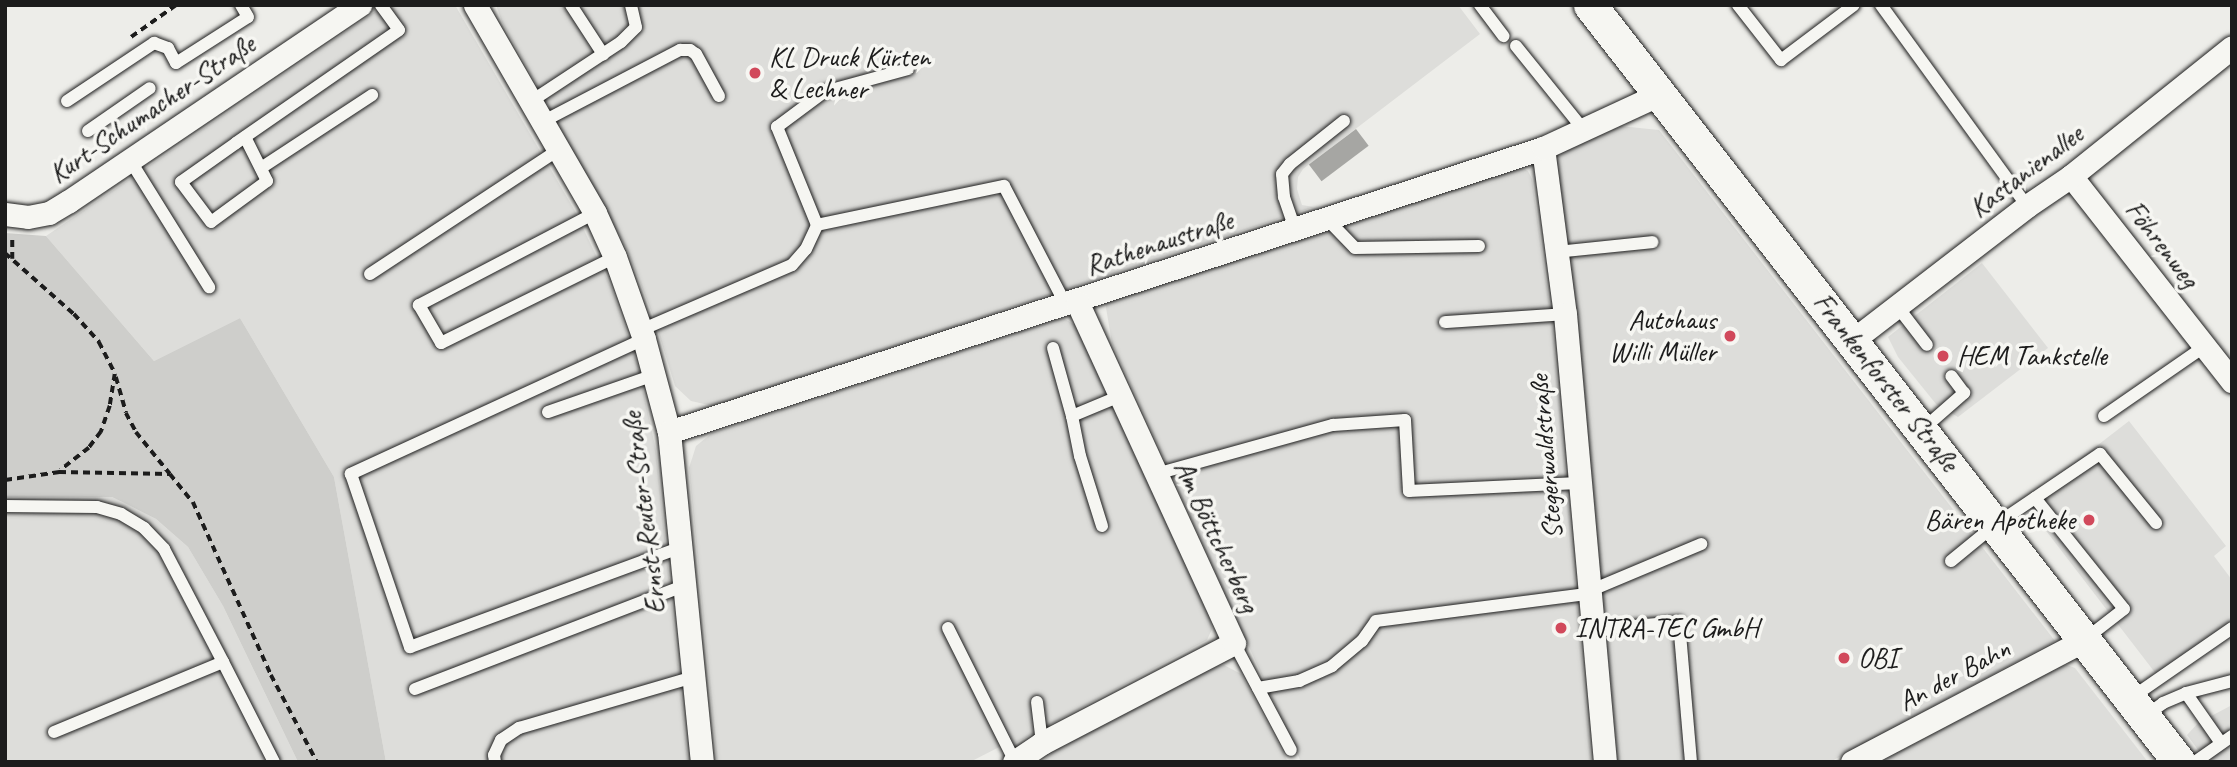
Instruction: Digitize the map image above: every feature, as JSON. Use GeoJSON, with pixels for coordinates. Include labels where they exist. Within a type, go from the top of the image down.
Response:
{"type":"FeatureCollection","features":[{"type":"Feature","properties":{"kind":"main road","name":"Frankenforster Straße"},"geometry":{"type":"LineString","coordinates":[[1590,5],[1923,429],[2179,762]]}},
{"type":"Feature","properties":{"kind":"street","name":"Ernst-Reuter-Straße"},"geometry":{"type":"LineString","coordinates":[[475,5],[594,214],[615,257],[643,335],[669,432],[702,762]]}},
{"type":"Feature","properties":{"kind":"street","name":"Kurt-Schumacher-Straße"},"geometry":{"type":"LineString","coordinates":[[5,214],[28,217],[49,213],[352,8]]}},
{"type":"Feature","properties":{"kind":"street","name":"Kastanienallee"},"geometry":{"type":"LineString","coordinates":[[1853,340],[2027,206],[2071,176],[2232,47]]}},
{"type":"Feature","properties":{"kind":"street","name":"Rathenaustraße"},"geometry":{"type":"LineString","coordinates":[[669,432],[1543,148],[1661,93]]}},
{"type":"Feature","properties":{"kind":"street","name":"Stegerwaldstraße"},"geometry":{"type":"LineString","coordinates":[[1543,148],[1564,314],[1587,593],[1605,762]]}},
{"type":"Feature","properties":{"kind":"street","name":"Föhrenweg"},"geometry":{"type":"LineString","coordinates":[[2071,176],[2232,381]]}},
{"type":"Feature","properties":{"kind":"street","name":"Am Böttcherberg"},"geometry":{"type":"LineString","coordinates":[[1013,761],[1042,743],[1234,643],[1121,396],[1072,303]]}},
{"type":"Feature","properties":{"kind":"street","name":"An der Bahn"},"geometry":{"type":"LineString","coordinates":[[1852,762],[2084,640]]}},
{"type":"Feature","properties":{"kind":"lane"},"geometry":{"type":"LineString","coordinates":[[67,101],[154,43],[168,48],[176,63],[248,17],[241,5]]}},
{"type":"Feature","properties":{"kind":"lane"},"geometry":{"type":"LineString","coordinates":[[245,137],[267,181],[211,222],[181,182],[245,137],[400,30],[381,5]]}},
{"type":"Feature","properties":{"kind":"lane"},"geometry":{"type":"LineString","coordinates":[[570,5],[603,54]]}},
{"type":"Feature","properties":{"kind":"lane"},"geometry":{"type":"LineString","coordinates":[[530,102],[603,54],[636,27],[631,5]]}},
{"type":"Feature","properties":{"kind":"lane"},"geometry":{"type":"LineString","coordinates":[[1738,5],[1781,60],[1854,5]]}},
{"type":"Feature","properties":{"kind":"lane"},"geometry":{"type":"LineString","coordinates":[[1881,5],[2027,206]]}},
{"type":"Feature","properties":{"kind":"lane"},"geometry":{"type":"LineString","coordinates":[[1486,8],[1503,36]]}},
{"type":"Feature","properties":{"kind":"lane"},"geometry":{"type":"LineString","coordinates":[[1516,46],[1583,129]]}},
{"type":"Feature","properties":{"kind":"lane"},"geometry":{"type":"LineString","coordinates":[[542,122],[680,50],[690,50],[696,54],[719,96]]}},
{"type":"Feature","properties":{"kind":"lane"},"geometry":{"type":"LineString","coordinates":[[679,548],[410,647],[351,474],[792,264],[806,250],[817,225],[777,127],[824,92],[908,69]]}},
{"type":"Feature","properties":{"kind":"lane"},"geometry":{"type":"LineString","coordinates":[[88,131],[150,88]]}},
{"type":"Feature","properties":{"kind":"lane"},"geometry":{"type":"LineString","coordinates":[[261,168],[372,95]]}},
{"type":"Feature","properties":{"kind":"lane"},"geometry":{"type":"LineString","coordinates":[[1295,229],[1284,197],[1282,174],[1290,164],[1344,121]]}},
{"type":"Feature","properties":{"kind":"lane"},"geometry":{"type":"LineString","coordinates":[[370,274],[558,150]]}},
{"type":"Feature","properties":{"kind":"lane"},"geometry":{"type":"LineString","coordinates":[[130,160],[209,287]]}},
{"type":"Feature","properties":{"kind":"lane"},"geometry":{"type":"LineString","coordinates":[[817,225],[1004,186],[1072,303]]}},
{"type":"Feature","properties":{"kind":"lane"},"geometry":{"type":"LineString","coordinates":[[594,214],[419,305],[441,343],[615,257]]}},
{"type":"Feature","properties":{"kind":"lane"},"geometry":{"type":"LineString","coordinates":[[1327,219],[1355,248],[1479,246]]}},
{"type":"Feature","properties":{"kind":"lane"},"geometry":{"type":"LineString","coordinates":[[1556,251],[1652,242]]}},
{"type":"Feature","properties":{"kind":"lane"},"geometry":{"type":"LineString","coordinates":[[1897,306],[1927,345]]}},
{"type":"Feature","properties":{"kind":"lane"},"geometry":{"type":"LineString","coordinates":[[1445,322],[1564,314]]}},
{"type":"Feature","properties":{"kind":"lane"},"geometry":{"type":"LineString","coordinates":[[2104,416],[2205,346]]}},
{"type":"Feature","properties":{"kind":"lane"},"geometry":{"type":"LineString","coordinates":[[1053,348],[1080,456],[1102,526]]}},
{"type":"Feature","properties":{"kind":"lane"},"geometry":{"type":"LineString","coordinates":[[548,412],[654,375]]}},
{"type":"Feature","properties":{"kind":"lane"},"geometry":{"type":"LineString","coordinates":[[1923,429],[1964,393],[1951,376]]}},
{"type":"Feature","properties":{"kind":"lane"},"geometry":{"type":"LineString","coordinates":[[1072,416],[1121,396]]}},
{"type":"Feature","properties":{"kind":"lane"},"geometry":{"type":"LineString","coordinates":[[1156,474],[1333,425],[1405,419],[1409,491],[1578,483]]}},
{"type":"Feature","properties":{"kind":"lane"},"geometry":{"type":"LineString","coordinates":[[1951,561],[1995,524],[2099,454],[2156,523]]}},
{"type":"Feature","properties":{"kind":"lane"},"geometry":{"type":"LineString","coordinates":[[2035,498],[2124,609],[2084,640]]}},
{"type":"Feature","properties":{"kind":"lane"},"geometry":{"type":"LineString","coordinates":[[5,506],[97,507],[121,514],[144,528],[164,549],[274,762]]}},
{"type":"Feature","properties":{"kind":"lane"},"geometry":{"type":"LineString","coordinates":[[1258,688],[1299,681],[1332,666],[1362,641],[1376,621],[1587,593],[1701,544]]}},
{"type":"Feature","properties":{"kind":"lane"},"geometry":{"type":"LineString","coordinates":[[415,689],[683,586]]}},
{"type":"Feature","properties":{"kind":"lane"},"geometry":{"type":"LineString","coordinates":[[1591,630],[1679,622],[1691,762]]}},
{"type":"Feature","properties":{"kind":"lane"},"geometry":{"type":"LineString","coordinates":[[948,628],[1013,761]]}},
{"type":"Feature","properties":{"kind":"lane"},"geometry":{"type":"LineString","coordinates":[[2136,708],[2232,628]]}},
{"type":"Feature","properties":{"kind":"lane"},"geometry":{"type":"LineString","coordinates":[[1234,643],[1291,750]]}},
{"type":"Feature","properties":{"kind":"lane"},"geometry":{"type":"LineString","coordinates":[[54,732],[223,662]]}},
{"type":"Feature","properties":{"kind":"lane"},"geometry":{"type":"LineString","coordinates":[[495,762],[494,755],[500,740],[519,727],[693,677]]}},
{"type":"Feature","properties":{"kind":"lane"},"geometry":{"type":"LineString","coordinates":[[2136,708],[2163,703],[2186,693],[2232,681]]}},
{"type":"Feature","properties":{"kind":"lane"},"geometry":{"type":"LineString","coordinates":[[2186,693],[2227,740],[2195,762]]}},
{"type":"Feature","properties":{"kind":"lane"},"geometry":{"type":"LineString","coordinates":[[1037,702],[1042,743]]}},
{"type":"Feature","properties":{"kind":"path"},"geometry":{"type":"LineString","coordinates":[[5,253],[74,314],[99,342],[115,374],[126,413],[136,432],[193,502],[271,675],[317,762]]}},
{"type":"Feature","properties":{"kind":"path"},"geometry":{"type":"LineString","coordinates":[[59,472],[89,448],[101,432],[110,406],[115,374]]}},
{"type":"Feature","properties":{"kind":"path"},"geometry":{"type":"LineString","coordinates":[[5,480],[59,472],[170,474]]}},
{"type":"Feature","properties":{"kind":"shaded area"},"geometry":{"type":"Polygon","coordinates":[[[385,5],[455,5],[575,211],[612,289],[638,366],[656,451],[688,762],[386,762],[334,477],[240,318],[154,361],[46,236],[385,5]]]}},
{"type":"Feature","properties":{"kind":"shaded area"},"geometry":{"type":"Polygon","coordinates":[[[496,5],[1458,5],[1480,34],[1303,169],[1298,177],[1297,189],[1302,205],[1314,207],[713,406],[691,401],[675,386],[654,318],[627,249],[502,22],[496,5]]]}},
{"type":"Feature","properties":{"kind":"shaded area"},"geometry":{"type":"Polygon","coordinates":[[[1620,126],[1659,130],[2055,641],[1830,762],[1618,762],[1581,359],[1557,161],[1563,151],[1620,126]]]}},
{"type":"Feature","properties":{"kind":"shaded area"},"geometry":{"type":"Polygon","coordinates":[[[1356,129],[1369,146],[1322,181],[1309,165],[1356,129]]]}},
{"type":"Feature","properties":{"kind":"shaded area"},"geometry":{"type":"Polygon","coordinates":[[[1520,167],[1528,171],[1532,179],[1552,323],[1591,762],[1301,762],[1112,343],[1105,302],[1520,167]]]}},
{"type":"Feature","properties":{"kind":"shaded area"},"geometry":{"type":"Polygon","coordinates":[[[5,233],[46,236],[154,361],[240,318],[334,477],[386,762],[298,762],[223,606],[188,547],[156,519],[112,497],[5,497],[5,233]]]}},
{"type":"Feature","properties":{"kind":"shaded area"},"geometry":{"type":"Polygon","coordinates":[[[1982,263],[2048,348],[1958,417],[1936,404],[1898,357],[1888,337],[1982,263]]]}},
{"type":"Feature","properties":{"kind":"shaded area"},"geometry":{"type":"Polygon","coordinates":[[[1063,318],[1080,328],[1210,616],[1212,629],[1207,640],[1012,745],[1011,741],[970,762],[717,762],[689,468],[696,446],[712,433],[1063,318]]]}},
{"type":"Feature","properties":{"kind":"shaded area"},"geometry":{"type":"Polygon","coordinates":[[[2129,421],[2226,546],[2214,556],[2232,580],[2232,635],[2163,683],[2024,502],[2129,421]]]}},
{"type":"Feature","properties":{"kind":"shaded area"},"geometry":{"type":"Polygon","coordinates":[[[5,497],[112,497],[156,519],[188,547],[223,606],[298,762],[5,762],[5,497]]]}},
{"type":"Feature","properties":{"kind":"shaded area"},"geometry":{"type":"Polygon","coordinates":[[[1224,665],[1241,674],[1288,762],[1042,762],[1059,747],[1213,667],[1224,665]]]}},
{"type":"Feature","properties":{"kind":"shaded area"},"geometry":{"type":"Polygon","coordinates":[[[2057,666],[2075,668],[2148,762],[1881,762],[2057,666]]]}},
{"type":"Feature","properties":{"kind":"shaded area"},"geometry":{"type":"Polygon","coordinates":[[[2232,705],[2232,762],[2207,762],[2187,735],[2198,723],[2232,705]]]}},
{"type":"Feature","properties":{"kind":"place","name":"KL Druck Kürten & Lechner"},"geometry":{"type":"Point","coordinates":[755,73]}},
{"type":"Feature","properties":{"kind":"place","name":"Autohaus Willi Müller"},"geometry":{"type":"Point","coordinates":[1730,336]}},
{"type":"Feature","properties":{"kind":"place","name":"HEM Tankstelle"},"geometry":{"type":"Point","coordinates":[1943,356]}},
{"type":"Feature","properties":{"kind":"place","name":"Bären Apotheke"},"geometry":{"type":"Point","coordinates":[2089,520]}},
{"type":"Feature","properties":{"kind":"place","name":"INTRA-TEC GmbH"},"geometry":{"type":"Point","coordinates":[1561,628]}},
{"type":"Feature","properties":{"kind":"place","name":"OBI"},"geometry":{"type":"Point","coordinates":[1844,658]}}]}
